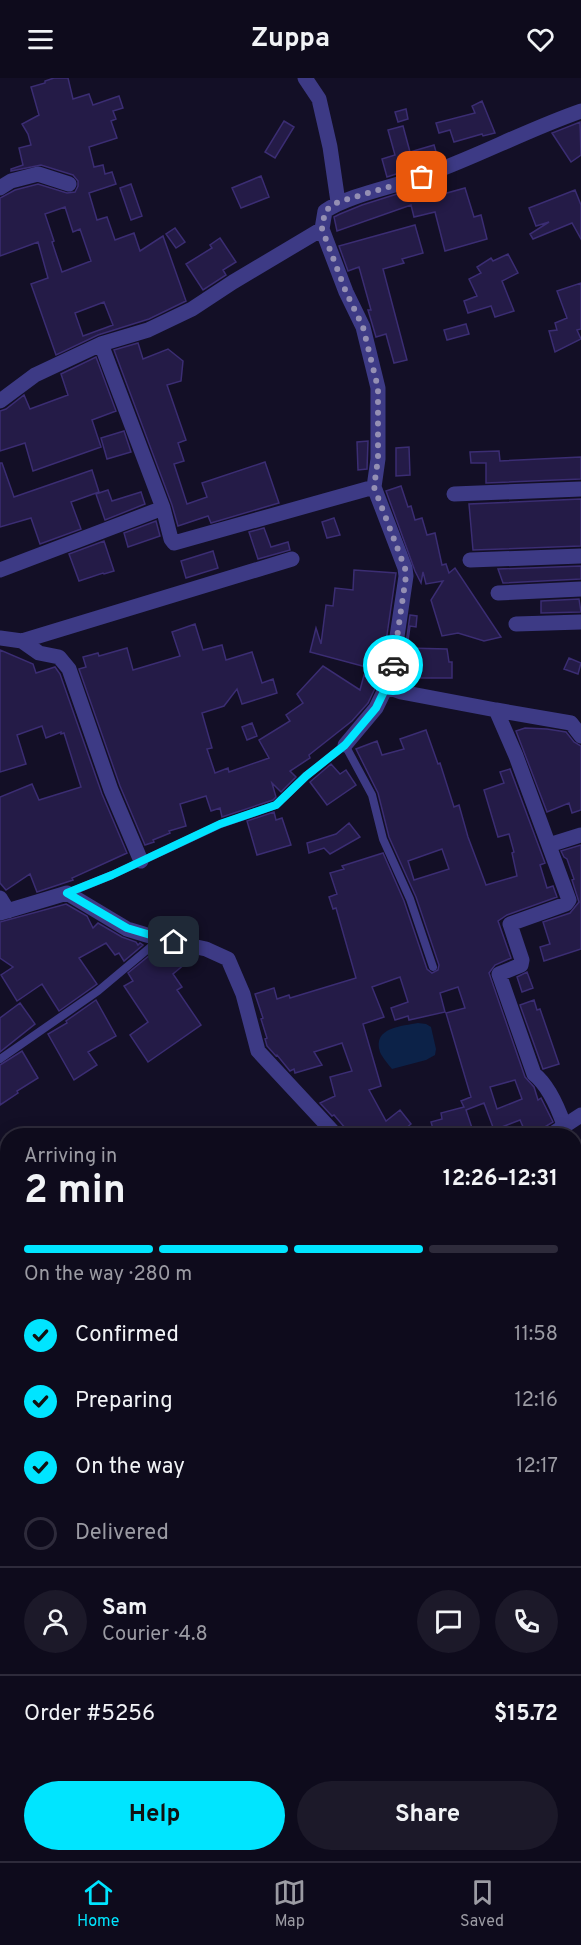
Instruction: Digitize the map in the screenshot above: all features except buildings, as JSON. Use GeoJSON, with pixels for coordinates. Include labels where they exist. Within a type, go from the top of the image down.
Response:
{"type":"FeatureCollection","features":[{"type":"Feature","properties":{"kind":"street"},"geometry":{"type":"LineString","coordinates":[[305,78],[319,99],[330,147],[338,202]]}},
{"type":"Feature","properties":{"kind":"street"},"geometry":{"type":"LineString","coordinates":[[345,745],[376,708],[391,677],[406,576],[374,487],[378,459],[378,388],[363,327],[346,292],[322,229],[325,211],[338,202],[422,177],[547,123],[581,111]]}},
{"type":"Feature","properties":{"kind":"street"},"geometry":{"type":"LineString","coordinates":[[0,188],[11,181],[38,174],[69,184]]}},
{"type":"Feature","properties":{"kind":"street"},"geometry":{"type":"LineString","coordinates":[[0,401],[35,375],[101,344],[148,330],[192,309],[322,229]]}},
{"type":"Feature","properties":{"kind":"street"},"geometry":{"type":"LineString","coordinates":[[101,344],[174,543],[374,487]]}},
{"type":"Feature","properties":{"kind":"street"},"geometry":{"type":"LineString","coordinates":[[454,494],[581,489]]}},
{"type":"Feature","properties":{"kind":"street"},"geometry":{"type":"LineString","coordinates":[[0,570],[163,508]]}},
{"type":"Feature","properties":{"kind":"street"},"geometry":{"type":"LineString","coordinates":[[470,560],[581,556]]}},
{"type":"Feature","properties":{"kind":"street"},"geometry":{"type":"LineString","coordinates":[[0,638],[21,641],[292,559]]}},
{"type":"Feature","properties":{"kind":"street"},"geometry":{"type":"LineString","coordinates":[[498,593],[581,589]]}},
{"type":"Feature","properties":{"kind":"street"},"geometry":{"type":"LineString","coordinates":[[516,624],[581,622]]}},
{"type":"Feature","properties":{"kind":"street"},"geometry":{"type":"LineString","coordinates":[[21,641],[39,653],[59,657],[69,669],[111,790],[141,861]]}},
{"type":"Feature","properties":{"kind":"street"},"geometry":{"type":"LineString","coordinates":[[387,687],[401,692],[570,723],[581,736]]}},
{"type":"Feature","properties":{"kind":"street"},"geometry":{"type":"LineString","coordinates":[[496,710],[516,756],[569,900],[568,903],[510,924],[522,960],[521,964],[499,974],[534,1074],[541,1080],[564,1125]]}},
{"type":"Feature","properties":{"kind":"street"},"geometry":{"type":"LineString","coordinates":[[549,845],[581,835]]}},
{"type":"Feature","properties":{"kind":"street"},"geometry":{"type":"LineString","coordinates":[[3,908],[67,893],[127,928],[160,939],[206,949],[228,959],[243,994],[258,1051],[330,1128]]}},
{"type":"Feature","properties":{"kind":"street"},"geometry":{"type":"LineString","coordinates":[[560,1128],[581,1115]]}},
{"type":"Feature","properties":{"kind":"lane"},"geometry":{"type":"LineString","coordinates":[[67,893],[220,824],[276,805],[306,776],[345,745],[372,795],[383,839],[410,899],[433,967]]}},
{"type":"Feature","properties":{"kind":"lane"},"geometry":{"type":"LineString","coordinates":[[0,1059],[98,991],[160,939]]}},
{"type":"Feature","properties":{"kind":"water"},"geometry":{"type":"Polygon","coordinates":[[[418,1023],[431,1027],[436,1049],[435,1055],[426,1060],[392,1069],[380,1052],[380,1037],[390,1029],[418,1023]]]}},
{"type":"Feature","properties":{"kind":"way so far"},"geometry":{"type":"LineString","coordinates":[[393,665],[406,576],[374,487],[378,459],[378,388],[363,327],[346,292],[322,229],[325,211],[338,202],[422,177]]}},
{"type":"Feature","properties":{"kind":"route"},"geometry":{"type":"LineString","coordinates":[[174,942],[127,928],[67,893],[112,875],[220,824],[276,805],[306,776],[345,745],[376,708],[391,677],[393,665]]}}]}
